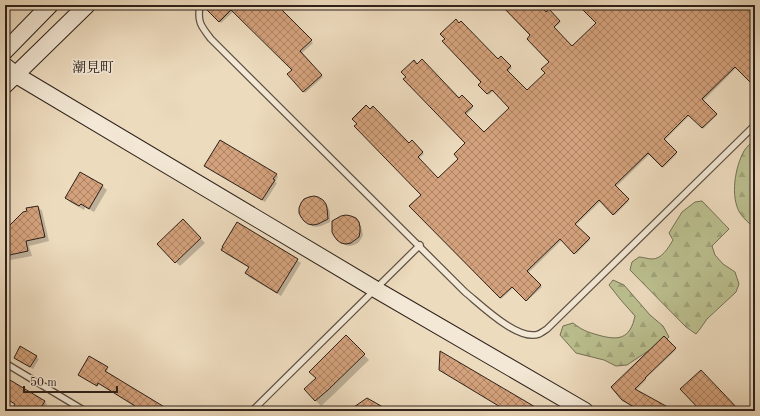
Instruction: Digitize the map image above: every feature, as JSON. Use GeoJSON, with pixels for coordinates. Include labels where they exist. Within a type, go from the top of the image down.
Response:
{"type":"FeatureCollection","features":[{"type":"Feature","properties":{"kind":"street"},"geometry":{"type":"LineString","coordinates":[[5,51],[50,5]]}},
{"type":"Feature","properties":{"kind":"street"},"geometry":{"type":"LineString","coordinates":[[87,5],[9,75],[585,411]]}},
{"type":"Feature","properties":{"kind":"lane"},"geometry":{"type":"LineString","coordinates":[[200,5],[198,15],[202,26],[211,39],[420,245],[465,292],[499,321],[526,334],[538,335],[552,324],[755,125]]}},
{"type":"Feature","properties":{"kind":"lane"},"geometry":{"type":"LineString","coordinates":[[252,411],[420,245]]}},
{"type":"Feature","properties":{"kind":"lane"},"geometry":{"type":"LineString","coordinates":[[5,363],[85,411]]}},
{"type":"Feature","properties":{"kind":"green space"},"geometry":{"type":"Polygon","coordinates":[[[755,140],[755,229],[740,213],[734,191],[738,165],[746,148],[755,140]]]}},
{"type":"Feature","properties":{"kind":"green space"},"geometry":{"type":"Polygon","coordinates":[[[702,201],[729,229],[712,246],[715,255],[723,264],[735,272],[739,284],[736,292],[707,319],[696,334],[686,327],[630,270],[632,262],[639,257],[656,259],[662,255],[673,240],[669,233],[682,212],[695,202],[702,201]]]}},
{"type":"Feature","properties":{"kind":"green space"},"geometry":{"type":"Polygon","coordinates":[[[613,280],[624,285],[650,315],[663,326],[669,337],[627,365],[616,366],[604,360],[576,353],[560,335],[563,326],[573,323],[588,332],[605,337],[618,338],[627,334],[633,324],[635,316],[609,285],[613,280]]]}},
{"type":"Feature","properties":{"kind":"building"},"geometry":{"type":"Polygon","coordinates":[[[204,5],[277,5],[312,40],[300,51],[322,75],[303,92],[287,74],[292,70],[231,10],[219,22],[204,7],[204,5]]]}},
{"type":"Feature","properties":{"kind":"building"},"geometry":{"type":"Polygon","coordinates":[[[501,5],[540,5],[546,12],[549,9],[560,21],[554,27],[572,46],[596,23],[578,5],[755,5],[755,77],[750,82],[735,67],[702,99],[717,114],[702,128],[688,115],[664,139],[677,152],[662,167],[648,153],[615,185],[629,199],[613,215],[599,200],[575,224],[590,238],[574,254],[560,239],[527,271],[541,285],[526,301],[512,287],[500,298],[409,206],[421,195],[354,126],[357,124],[352,119],[366,105],[370,109],[373,106],[409,143],[412,140],[423,152],[418,157],[438,178],[458,159],[454,154],[465,143],[403,79],[406,77],[401,72],[414,60],[417,64],[422,59],[459,98],[462,95],[473,106],[465,113],[484,132],[509,108],[492,90],[487,94],[478,85],[481,82],[442,41],[445,39],[440,34],[456,19],[459,23],[461,21],[498,59],[501,56],[511,66],[507,70],[527,90],[545,73],[541,69],[549,62],[527,39],[530,35],[501,5]]]}},
{"type":"Feature","properties":{"kind":"building"},"geometry":{"type":"Polygon","coordinates":[[[220,140],[277,174],[273,179],[275,180],[262,200],[204,166],[220,140]]]}},
{"type":"Feature","properties":{"kind":"building"},"geometry":{"type":"Polygon","coordinates":[[[80,172],[103,185],[89,209],[81,204],[79,206],[65,198],[80,172]]]}},
{"type":"Feature","properties":{"kind":"building"},"geometry":{"type":"Polygon","coordinates":[[[314,196],[323,200],[326,204],[328,219],[313,225],[304,221],[299,213],[299,208],[304,199],[314,196]]]}},
{"type":"Feature","properties":{"kind":"building"},"geometry":{"type":"Polygon","coordinates":[[[38,206],[45,237],[26,241],[28,251],[5,256],[5,230],[23,212],[27,211],[26,208],[38,206]]]}},
{"type":"Feature","properties":{"kind":"building"},"geometry":{"type":"Polygon","coordinates":[[[346,215],[356,218],[359,222],[360,232],[359,237],[351,243],[346,244],[341,243],[334,236],[332,232],[332,221],[346,215]]]}},
{"type":"Feature","properties":{"kind":"building"},"geometry":{"type":"Polygon","coordinates":[[[183,219],[201,238],[175,263],[157,244],[183,219]]]}},
{"type":"Feature","properties":{"kind":"building"},"geometry":{"type":"Polygon","coordinates":[[[237,222],[298,259],[277,293],[245,273],[249,267],[221,250],[237,222]]]}},
{"type":"Feature","properties":{"kind":"building"},"geometry":{"type":"Polygon","coordinates":[[[346,335],[365,354],[315,401],[304,389],[316,378],[309,372],[346,335]]]}},
{"type":"Feature","properties":{"kind":"building"},"geometry":{"type":"Polygon","coordinates":[[[664,336],[676,348],[635,389],[675,411],[641,411],[622,400],[611,387],[664,336]]]}},
{"type":"Feature","properties":{"kind":"building"},"geometry":{"type":"Polygon","coordinates":[[[20,346],[37,356],[30,367],[14,358],[20,346]]]}},
{"type":"Feature","properties":{"kind":"building"},"geometry":{"type":"Polygon","coordinates":[[[440,351],[542,411],[507,411],[439,370],[440,351]]]}},
{"type":"Feature","properties":{"kind":"building"},"geometry":{"type":"Polygon","coordinates":[[[89,356],[108,367],[105,371],[171,411],[132,411],[135,406],[98,383],[97,386],[78,375],[89,356]]]}},
{"type":"Feature","properties":{"kind":"building"},"geometry":{"type":"Polygon","coordinates":[[[701,370],[740,411],[701,411],[680,389],[701,370]]]}},
{"type":"Feature","properties":{"kind":"building"},"geometry":{"type":"Polygon","coordinates":[[[5,377],[45,401],[39,411],[11,411],[15,404],[5,398],[5,377]]]}},
{"type":"Feature","properties":{"kind":"building"},"geometry":{"type":"Polygon","coordinates":[[[367,398],[390,411],[348,411],[367,398]]]}},
{"type":"Feature","properties":{"kind":"district","name":"潮見町"},"geometry":{"type":"Point","coordinates":[93,68]}}]}
